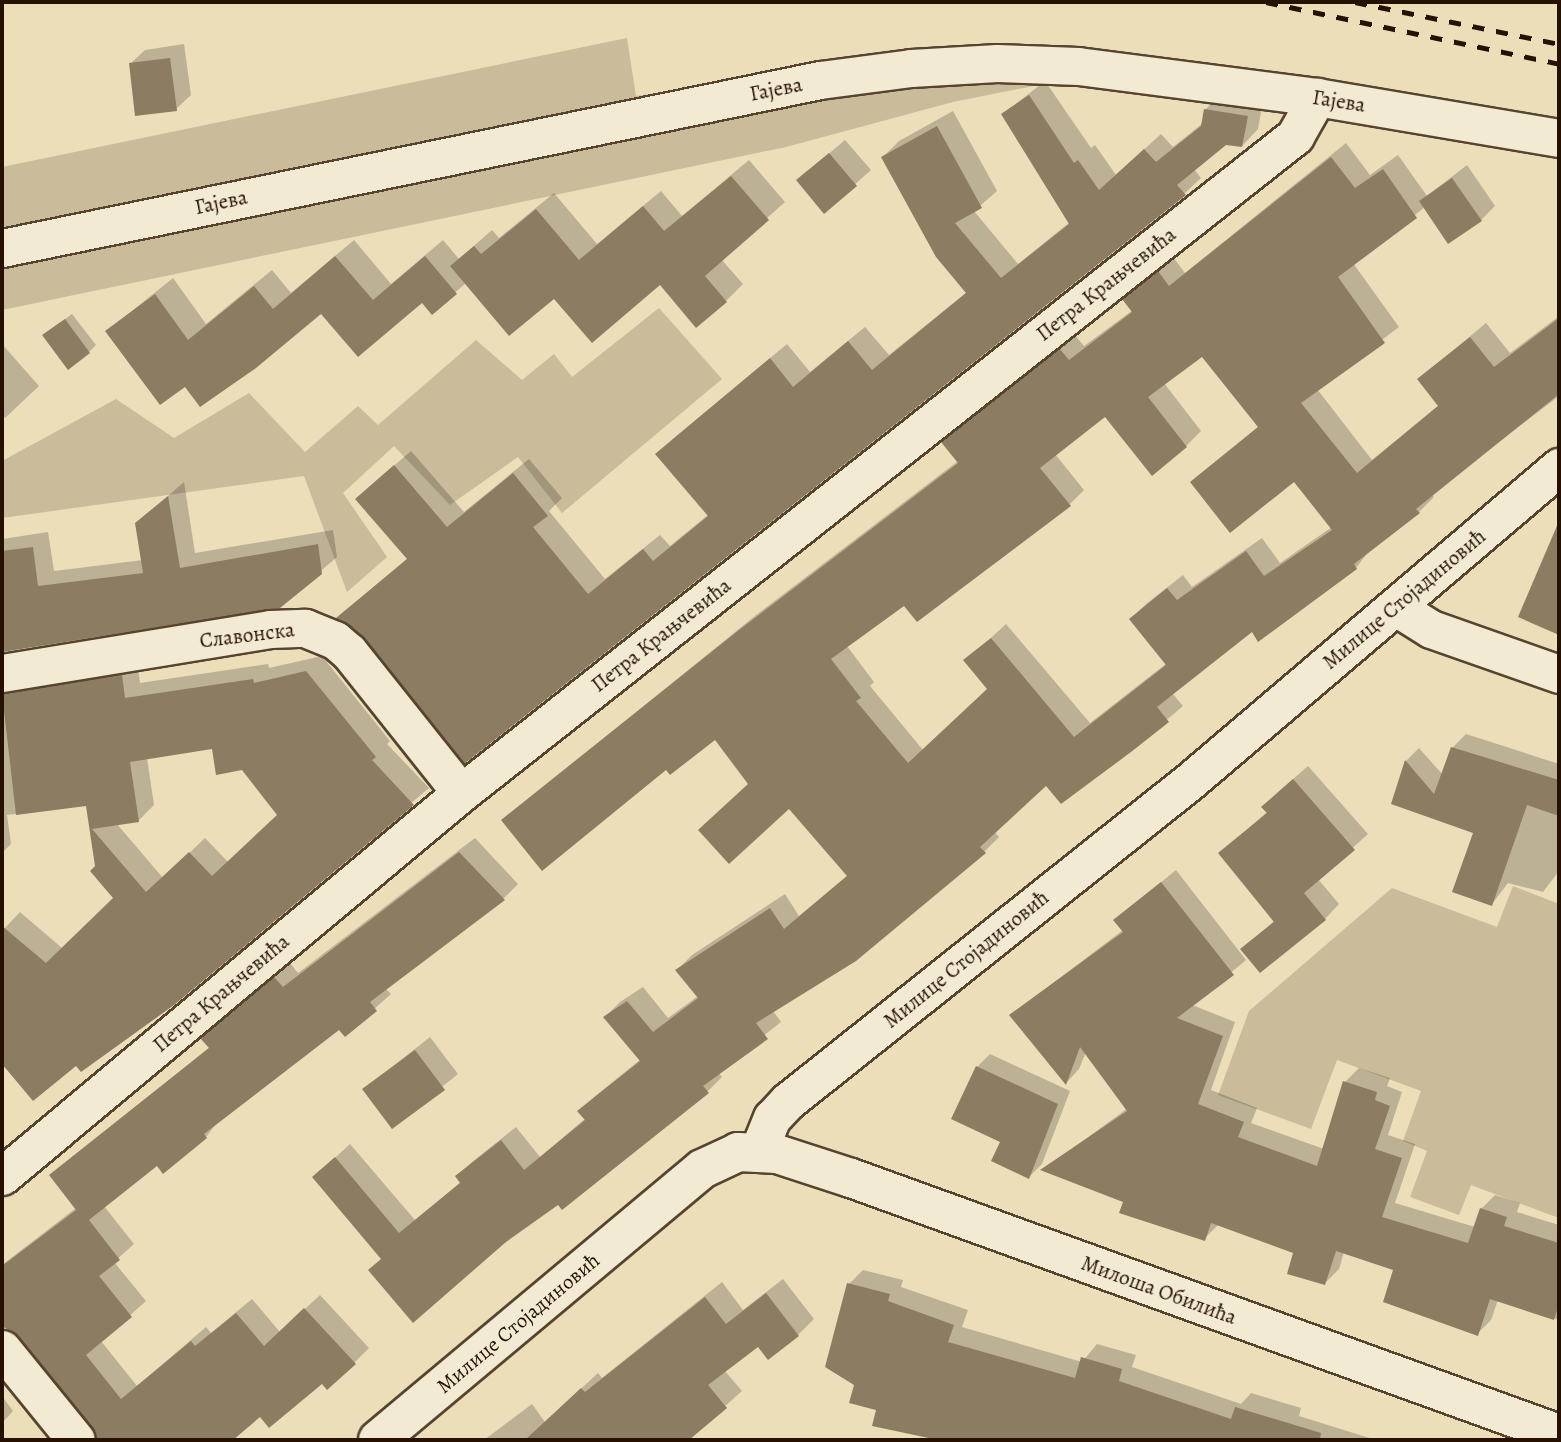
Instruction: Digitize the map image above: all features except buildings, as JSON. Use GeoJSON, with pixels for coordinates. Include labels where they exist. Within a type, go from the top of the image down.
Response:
{"type":"FeatureCollection","features":[{"type":"Feature","properties":{"kind":"street","name":"Гајева"},"geometry":{"type":"LineString","coordinates":[[2,248],[820,80],[911,68],[997,62],[1078,66],[1317,97],[1559,138]]}},
{"type":"Feature","properties":{"kind":"street","name":"Петра Крањчевића"},"geometry":{"type":"LineString","coordinates":[[2,1176],[461,793],[1295,136],[1317,97]]}},
{"type":"Feature","properties":{"kind":"street","name":"Милице Стојадиновић"},"geometry":{"type":"LineString","coordinates":[[377,1440],[702,1170],[738,1152],[758,1152],[772,1118],[788,1101],[1190,781],[1559,467]]}},
{"type":"Feature","properties":{"kind":"street"},"geometry":{"type":"LineString","coordinates":[[1396,607],[1431,629],[1559,674]]}},
{"type":"Feature","properties":{"kind":"street","name":"Славонска"},"geometry":{"type":"LineString","coordinates":[[2,673],[270,629],[312,630],[349,652],[461,793]]}},
{"type":"Feature","properties":{"kind":"street","name":"Милоша Обилића"},"geometry":{"type":"LineString","coordinates":[[758,1152],[851,1178],[1559,1434]]}},
{"type":"Feature","properties":{"kind":"street"},"geometry":{"type":"LineString","coordinates":[[2,1349],[76,1440]]}},
{"type":"Feature","properties":{"kind":"shaded area"},"geometry":{"type":"Polygon","coordinates":[[[627,38],[636,96],[943,51],[1154,62],[953,102],[786,147],[2,310],[2,167],[627,38]]]}},
{"type":"Feature","properties":{"kind":"shaded area"},"geometry":{"type":"Polygon","coordinates":[[[659,308],[722,379],[562,513],[518,457],[450,505],[394,446],[343,493],[387,557],[347,592],[304,476],[2,518],[2,461],[116,399],[174,438],[249,393],[305,452],[358,406],[378,425],[476,340],[522,380],[554,354],[572,377],[659,308]]]}},
{"type":"Feature","properties":{"kind":"shaded area"},"geometry":{"type":"Polygon","coordinates":[[[1513,886],[1559,904],[1559,1218],[1471,1185],[1459,1215],[1410,1197],[1427,1151],[1403,1141],[1421,1091],[1337,1060],[1311,1129],[1218,1095],[1249,1011],[1392,888],[1497,927],[1513,886]]]}},
{"type":"Feature","properties":{"kind":"railway"},"geometry":{"type":"LineString","coordinates":[[1266,2],[1559,64]]}},
{"type":"Feature","properties":{"kind":"railway"},"geometry":{"type":"LineString","coordinates":[[1355,2],[1559,44]]}}]}
